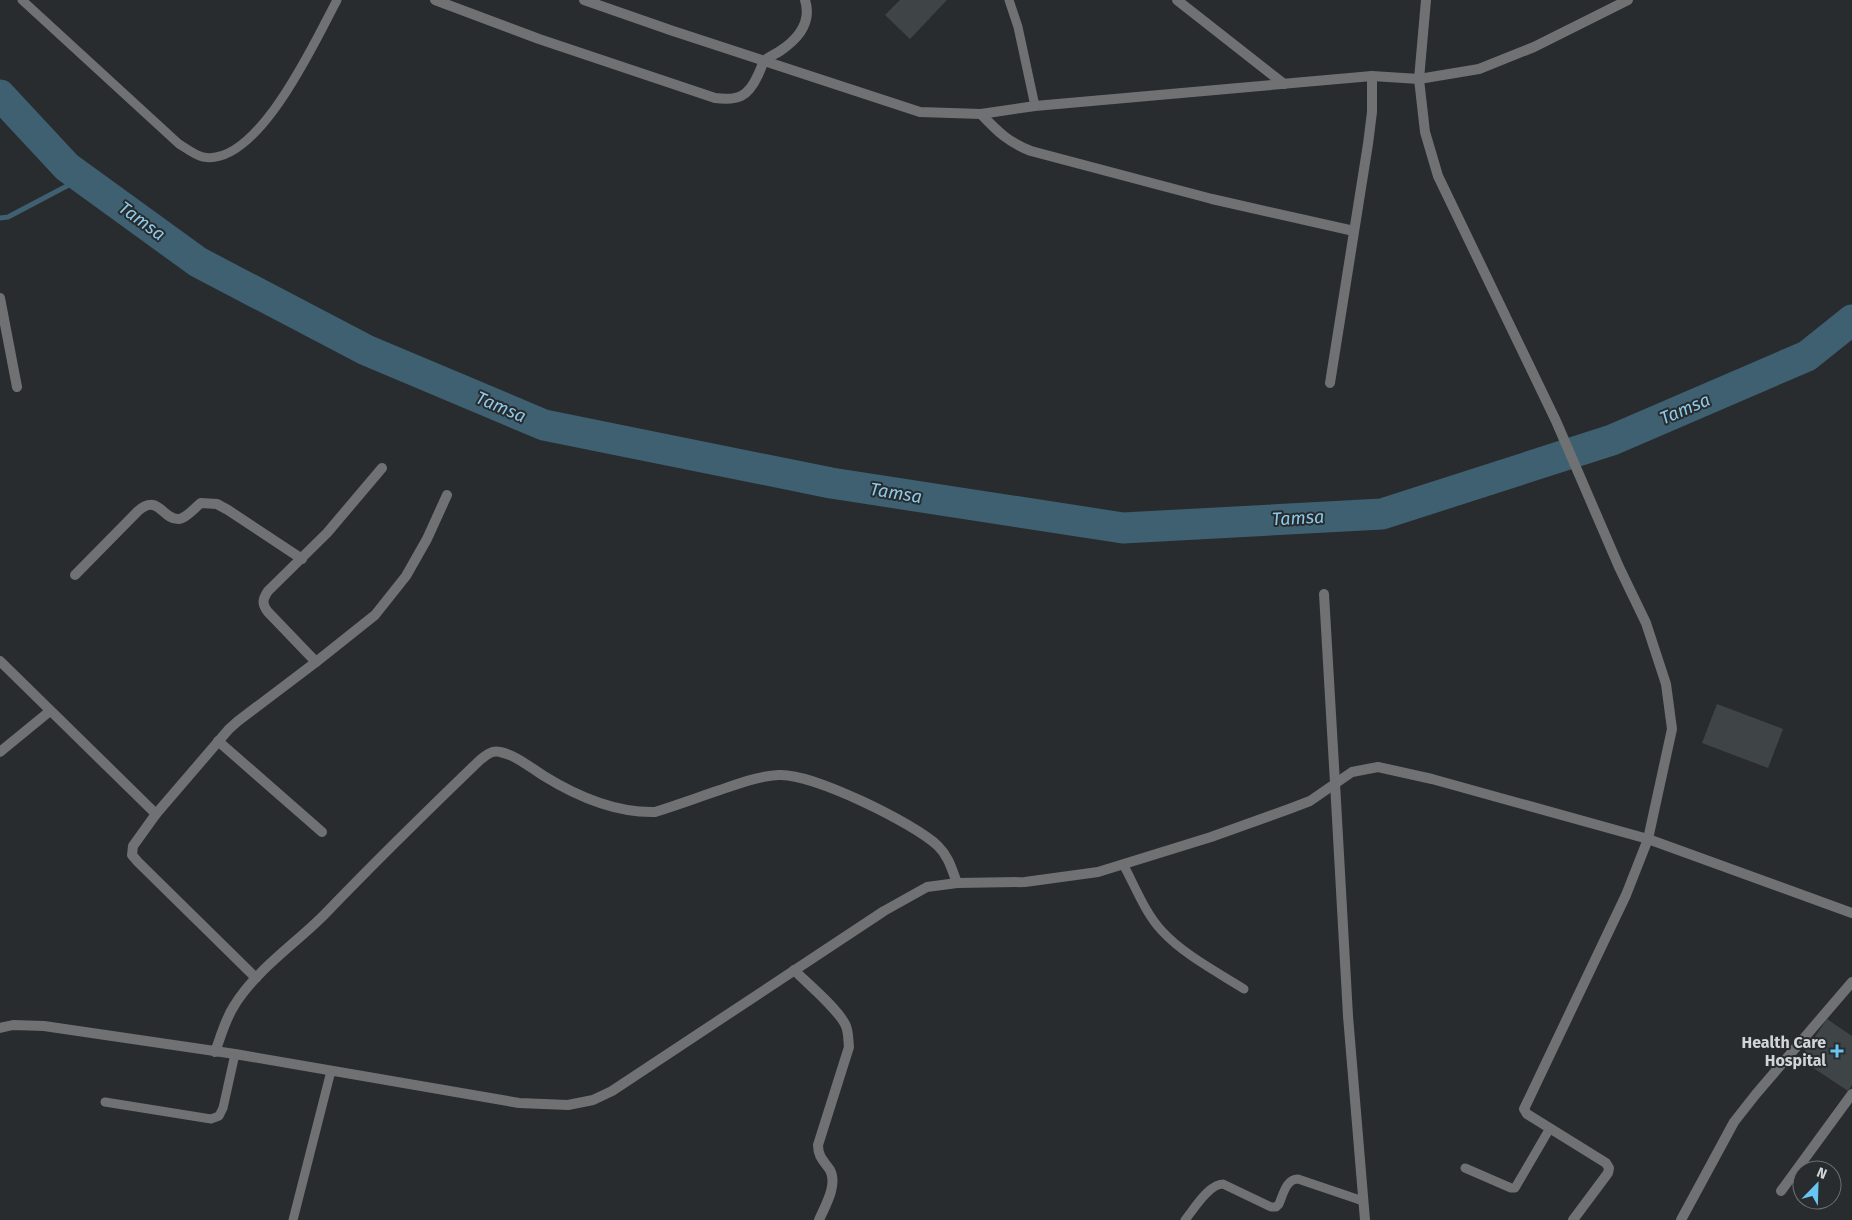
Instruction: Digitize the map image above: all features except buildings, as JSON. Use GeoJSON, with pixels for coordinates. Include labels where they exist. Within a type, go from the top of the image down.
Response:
{"type":"FeatureCollection","features":[{"type":"Feature","properties":{"kind":"street"},"geometry":{"type":"LineString","coordinates":[[435,0],[539,39],[715,98],[729,100],[740,98],[753,86],[765,60],[793,43],[808,18],[805,0]]}},
{"type":"Feature","properties":{"kind":"street"},"geometry":{"type":"LineString","coordinates":[[584,0],[920,112],[981,114],[1035,106],[1372,76],[1419,80],[1479,69],[1534,47],[1628,0]]}},
{"type":"Feature","properties":{"kind":"street"},"geometry":{"type":"LineString","coordinates":[[1177,0],[1284,84]]}},
{"type":"Feature","properties":{"kind":"street"},"geometry":{"type":"LineString","coordinates":[[1426,0],[1419,80],[1425,132],[1438,176],[1556,421],[1619,567],[1646,623],[1666,684],[1672,729],[1648,838],[1626,895],[1524,1109],[1527,1114],[1606,1163],[1609,1168],[1608,1173],[1573,1220]]}},
{"type":"Feature","properties":{"kind":"street"},"geometry":{"type":"LineString","coordinates":[[1330,383],[1372,112],[1372,76]]}},
{"type":"Feature","properties":{"kind":"street"},"geometry":{"type":"LineString","coordinates":[[981,114],[995,130],[1012,143],[1039,154],[1212,199],[1354,231]]}},
{"type":"Feature","properties":{"kind":"street"},"geometry":{"type":"LineString","coordinates":[[0,298],[17,387]]}},
{"type":"Feature","properties":{"kind":"street"},"geometry":{"type":"LineString","coordinates":[[316,662],[268,612],[263,604],[263,598],[327,534],[382,468]]}},
{"type":"Feature","properties":{"kind":"street"},"geometry":{"type":"LineString","coordinates":[[256,978],[132,855],[133,846],[156,814],[218,741],[238,721],[368,621],[395,591],[427,539],[447,495]]}},
{"type":"Feature","properties":{"kind":"street"},"geometry":{"type":"LineString","coordinates":[[75,574],[144,505],[158,506],[172,517],[178,519],[183,518],[201,503],[217,504],[302,559]]}},
{"type":"Feature","properties":{"kind":"street"},"geometry":{"type":"LineString","coordinates":[[1324,594],[1348,1016],[1365,1220]]}},
{"type":"Feature","properties":{"kind":"street"},"geometry":{"type":"LineString","coordinates":[[0,661],[156,814]]}},
{"type":"Feature","properties":{"kind":"street"},"geometry":{"type":"LineString","coordinates":[[0,752],[50,711]]}},
{"type":"Feature","properties":{"kind":"street"},"geometry":{"type":"LineString","coordinates":[[218,741],[322,832]]}},
{"type":"Feature","properties":{"kind":"street"},"geometry":{"type":"LineString","coordinates":[[215,1052],[228,1016],[256,978],[304,934],[363,873],[489,753],[498,752],[509,755],[556,784],[593,801],[614,808],[643,813],[655,812],[754,778],[782,775],[811,780],[887,813],[925,836],[944,852],[950,862],[957,883]]}},
{"type":"Feature","properties":{"kind":"street"},"geometry":{"type":"LineString","coordinates":[[0,1028],[13,1025],[44,1026],[235,1054],[519,1103],[568,1105],[593,1100],[612,1091],[884,911],[927,887],[957,883],[1025,882],[1098,872],[1212,837],[1310,801],[1352,772],[1378,767],[1432,778],[1648,838],[1852,913]]}},
{"type":"Feature","properties":{"kind":"street"},"geometry":{"type":"LineString","coordinates":[[794,970],[838,1015],[845,1025],[848,1034],[849,1047],[818,1145],[818,1154],[833,1177],[832,1186],[819,1220]]}},
{"type":"Feature","properties":{"kind":"street"},"geometry":{"type":"LineString","coordinates":[[1681,1220],[1725,1138],[1739,1116],[1852,982]]}},
{"type":"Feature","properties":{"kind":"street"},"geometry":{"type":"LineString","coordinates":[[1781,1192],[1852,1094]]}},
{"type":"Feature","properties":{"kind":"lane"},"geometry":{"type":"LineString","coordinates":[[22,0],[179,144],[194,153],[208,157],[225,154],[238,147],[264,122],[293,82],[336,0]]}},
{"type":"Feature","properties":{"kind":"lane"},"geometry":{"type":"LineString","coordinates":[[1008,0],[1018,27],[1035,106]]}},
{"type":"Feature","properties":{"kind":"lane"},"geometry":{"type":"LineString","coordinates":[[1123,864],[1150,915],[1162,931],[1198,960],[1244,989]]}},
{"type":"Feature","properties":{"kind":"lane"},"geometry":{"type":"LineString","coordinates":[[105,1102],[211,1119],[219,1116],[223,1108],[235,1054]]}},
{"type":"Feature","properties":{"kind":"lane"},"geometry":{"type":"LineString","coordinates":[[293,1220],[331,1071]]}},
{"type":"Feature","properties":{"kind":"lane"},"geometry":{"type":"LineString","coordinates":[[1465,1168],[1515,1188],[1550,1128]]}},
{"type":"Feature","properties":{"kind":"lane"},"geometry":{"type":"LineString","coordinates":[[1185,1220],[1212,1188],[1218,1184],[1223,1184],[1271,1207],[1276,1207],[1279,1204],[1292,1179],[1298,1179],[1363,1201]]}},
{"type":"Feature","properties":{"kind":"waterway","name":"Tamsa"},"geometry":{"type":"LineString","coordinates":[[0,95],[67,167],[198,262],[366,350],[544,425],[831,483],[1123,528],[1382,514],[1612,440],[1807,356],[1852,320]]}},
{"type":"Feature","properties":{"kind":"waterway"},"geometry":{"type":"LineString","coordinates":[[0,218],[8,217],[82,178]]}},
{"type":"Feature","properties":{"kind":"place","name":"Health Care Hospital"},"geometry":{"type":"Point","coordinates":[1837,1051]}}]}
